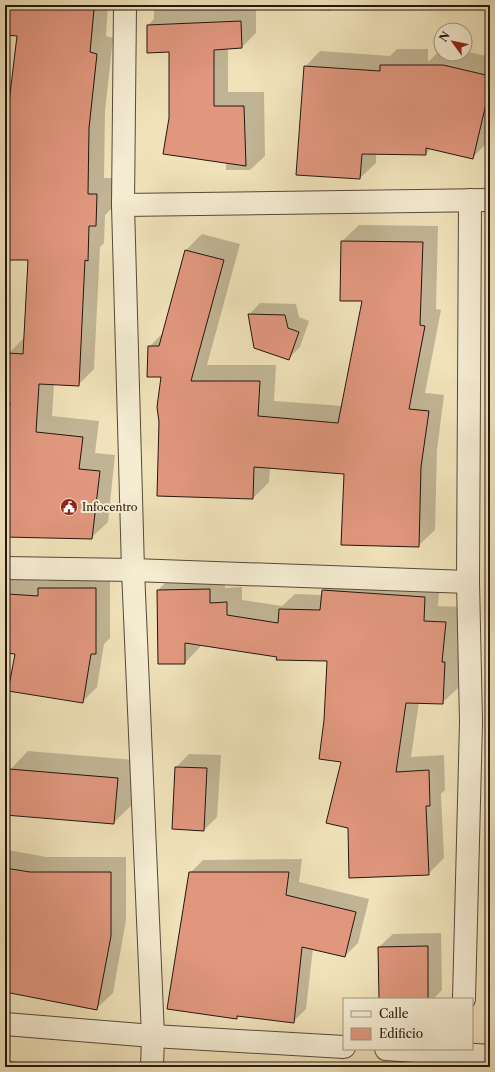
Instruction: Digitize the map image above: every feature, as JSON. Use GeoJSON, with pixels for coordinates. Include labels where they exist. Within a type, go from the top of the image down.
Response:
{"type":"FeatureCollection","features":[{"type":"Feature","properties":{"kind":"street"},"geometry":{"type":"LineString","coordinates":[[125,5],[123,205],[133,570],[153,1036],[152,1067]]}},
{"type":"Feature","properties":{"kind":"street"},"geometry":{"type":"LineString","coordinates":[[123,205],[480,200],[468,582],[481,723],[464,998]]}},
{"type":"Feature","properties":{"kind":"street"},"geometry":{"type":"LineString","coordinates":[[5,568],[133,570],[468,582]]}},
{"type":"Feature","properties":{"kind":"street"},"geometry":{"type":"LineString","coordinates":[[5,1024],[153,1036],[343,1047]]}},
{"type":"Feature","properties":{"kind":"street"},"geometry":{"type":"LineString","coordinates":[[424,1050],[463,1051],[490,1056]]}},
{"type":"Feature","properties":{"kind":"building"},"geometry":{"type":"Polygon","coordinates":[[[7,5],[47,5],[94,9],[90,52],[97,54],[89,128],[88,194],[97,194],[96,226],[89,226],[88,261],[85,260],[79,386],[39,384],[36,432],[83,437],[79,469],[100,471],[92,539],[5,537],[5,448],[10,403],[5,403],[8,353],[23,354],[28,260],[5,260],[5,119],[7,119],[17,36],[5,35],[7,5]]]}},
{"type":"Feature","properties":{"kind":"building"},"geometry":{"type":"Polygon","coordinates":[[[241,21],[242,48],[214,50],[214,106],[244,106],[246,166],[163,154],[169,118],[169,52],[147,53],[147,25],[241,21]]]}},
{"type":"Feature","properties":{"kind":"building"},"geometry":{"type":"Polygon","coordinates":[[[380,65],[443,65],[490,76],[490,87],[473,159],[426,148],[426,155],[362,154],[360,179],[296,175],[304,66],[380,71],[380,65]]]}},
{"type":"Feature","properties":{"kind":"building"},"geometry":{"type":"Polygon","coordinates":[[[341,241],[423,242],[420,325],[425,326],[409,409],[429,411],[421,467],[419,547],[341,545],[344,474],[254,467],[253,499],[157,496],[159,422],[157,407],[161,377],[147,377],[148,346],[159,346],[185,250],[224,260],[191,381],[260,381],[258,416],[338,423],[362,301],[340,301],[341,241]]]}},
{"type":"Feature","properties":{"kind":"building"},"geometry":{"type":"Polygon","coordinates":[[[248,314],[285,315],[288,328],[299,332],[289,360],[254,348],[248,314]]]}},
{"type":"Feature","properties":{"kind":"building"},"geometry":{"type":"Polygon","coordinates":[[[38,588],[96,588],[96,654],[91,654],[83,703],[8,691],[15,654],[5,653],[7,594],[38,596],[38,588]]]}},
{"type":"Feature","properties":{"kind":"building"},"geometry":{"type":"Polygon","coordinates":[[[210,589],[210,603],[227,602],[227,615],[278,623],[279,609],[320,610],[322,590],[425,597],[424,621],[446,622],[442,662],[445,662],[443,704],[406,703],[396,772],[429,770],[430,806],[426,806],[429,875],[349,878],[348,828],[326,823],[341,762],[319,759],[324,720],[327,661],[276,660],[277,657],[185,643],[185,664],[158,664],[157,590],[210,589]]]}},
{"type":"Feature","properties":{"kind":"building"},"geometry":{"type":"Polygon","coordinates":[[[175,767],[207,768],[204,831],[172,829],[175,767]]]}},
{"type":"Feature","properties":{"kind":"building"},"geometry":{"type":"Polygon","coordinates":[[[9,769],[118,778],[114,824],[5,815],[9,769]]]}},
{"type":"Feature","properties":{"kind":"building"},"geometry":{"type":"Polygon","coordinates":[[[5,868],[30,872],[111,872],[111,936],[97,1010],[5,992],[5,868]]]}},
{"type":"Feature","properties":{"kind":"building"},"geometry":{"type":"Polygon","coordinates":[[[189,872],[289,872],[286,895],[356,912],[345,957],[302,947],[294,1023],[237,1016],[237,1019],[167,1009],[189,872]]]}},
{"type":"Feature","properties":{"kind":"building"},"geometry":{"type":"Polygon","coordinates":[[[428,946],[428,998],[379,998],[378,947],[428,946]]]}},
{"type":"Feature","properties":{"kind":"place","name":"Infocentro"},"geometry":{"type":"Point","coordinates":[69,507]}}]}
